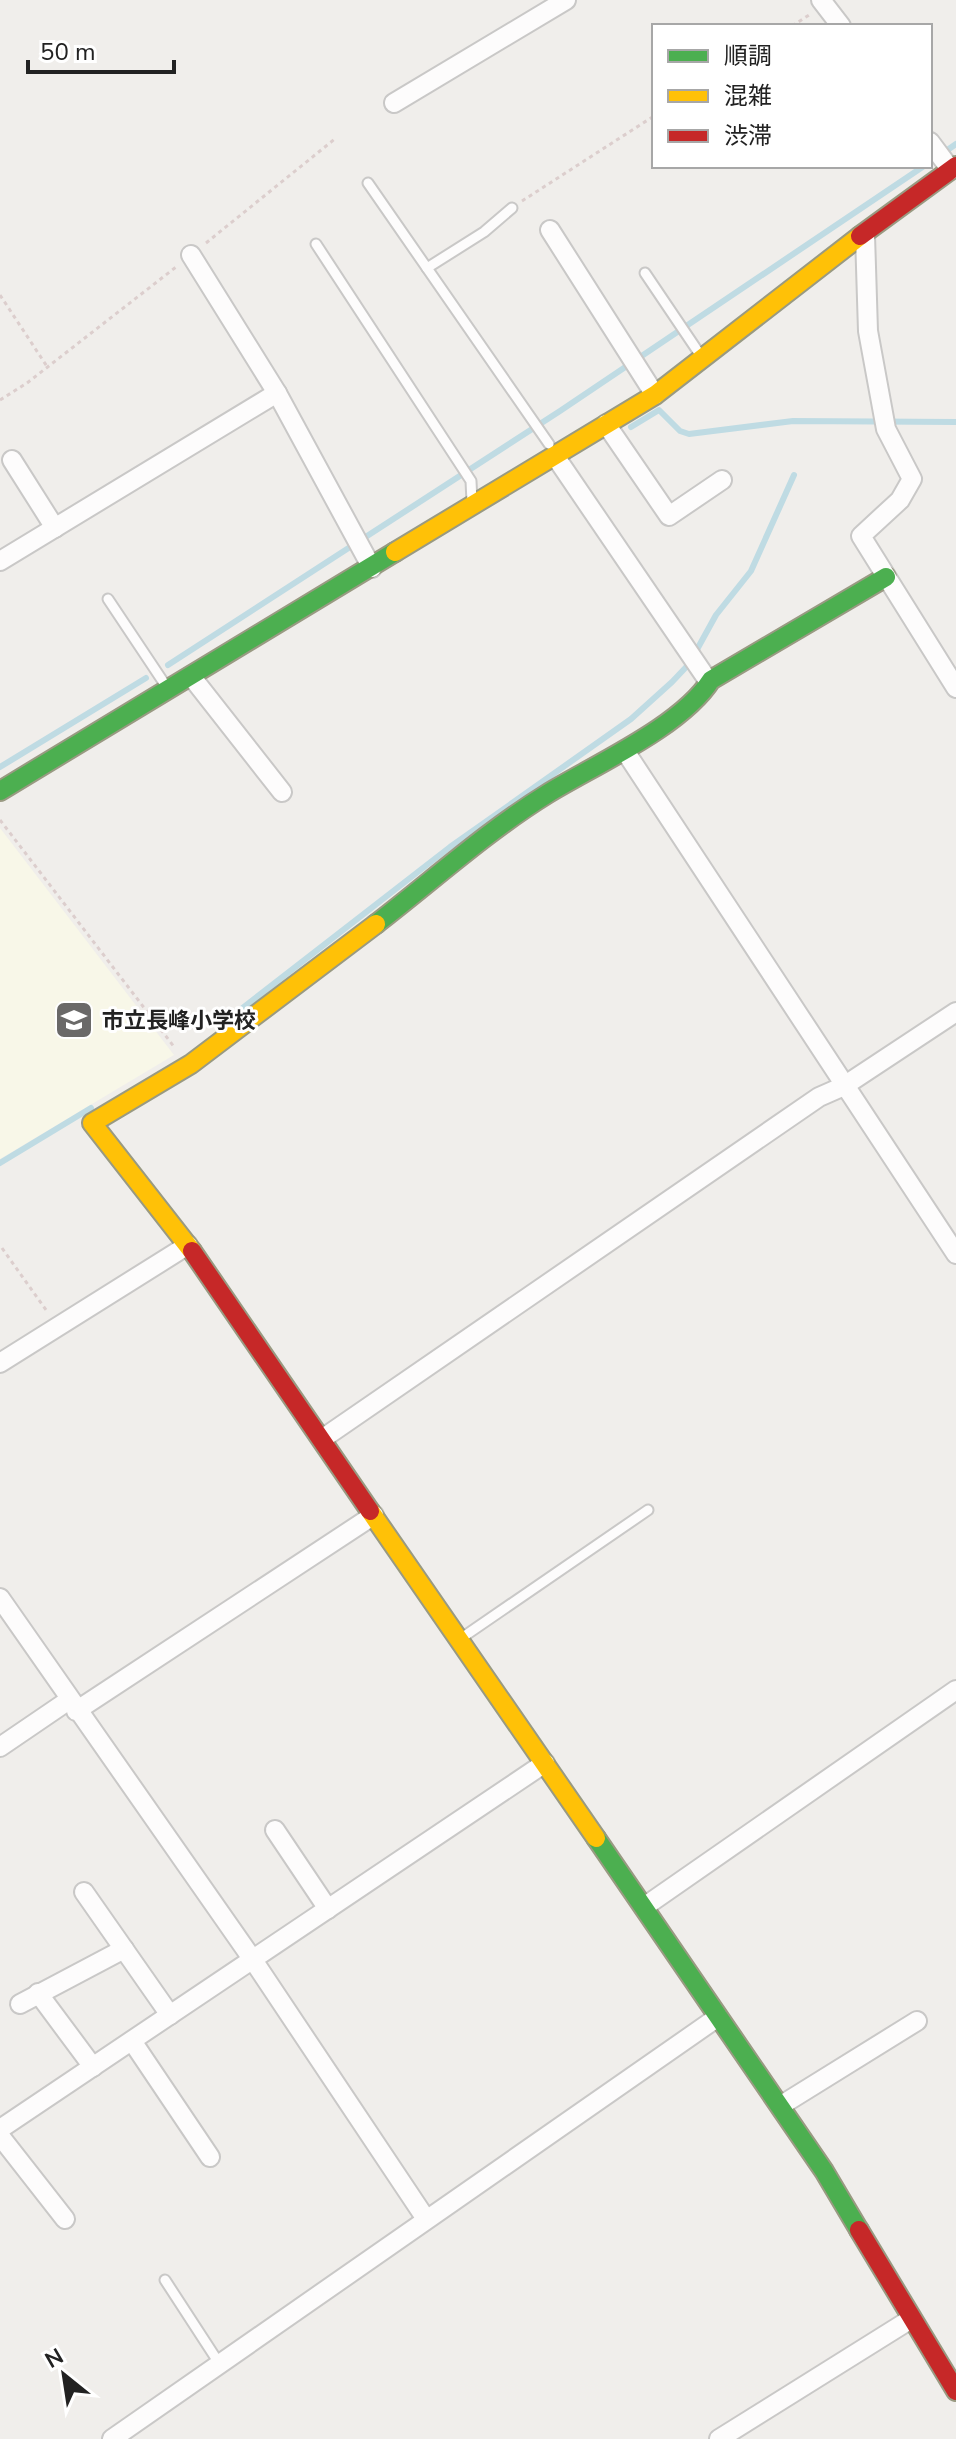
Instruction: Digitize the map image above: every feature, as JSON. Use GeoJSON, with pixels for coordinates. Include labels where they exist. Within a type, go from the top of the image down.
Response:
{"type":"FeatureCollection","features":[{"type":"Feature","properties":{"kind":"street"},"geometry":{"type":"LineString","coordinates":[[394,103],[566,0]]}},
{"type":"Feature","properties":{"kind":"street"},"geometry":{"type":"LineString","coordinates":[[821,0],[839,24]]}},
{"type":"Feature","properties":{"kind":"street"},"geometry":{"type":"LineString","coordinates":[[1,788],[473,507],[552,450],[606,424],[655,395],[790,288],[954,168],[932,144]]}},
{"type":"Feature","properties":{"kind":"street"},"geometry":{"type":"LineString","coordinates":[[550,230],[655,395]]}},
{"type":"Feature","properties":{"kind":"street"},"geometry":{"type":"LineString","coordinates":[[865,235],[868,331],[886,429],[912,479],[900,500],[861,536],[956,688]]}},
{"type":"Feature","properties":{"kind":"street"},"geometry":{"type":"LineString","coordinates":[[191,255],[277,393],[372,568]]}},
{"type":"Feature","properties":{"kind":"street"},"geometry":{"type":"LineString","coordinates":[[0,561],[277,393]]}},
{"type":"Feature","properties":{"kind":"street"},"geometry":{"type":"LineString","coordinates":[[606,424],[669,516],[722,480]]}},
{"type":"Feature","properties":{"kind":"street"},"geometry":{"type":"LineString","coordinates":[[552,450],[709,682]]}},
{"type":"Feature","properties":{"kind":"street"},"geometry":{"type":"LineString","coordinates":[[12,460],[55,528]]}},
{"type":"Feature","properties":{"kind":"street"},"geometry":{"type":"LineString","coordinates":[[886,577],[709,682],[702,694],[625,751],[545,795],[191,1064],[92,1123],[188,1245],[780,2106],[824,2171],[956,2391]]}},
{"type":"Feature","properties":{"kind":"street"},"geometry":{"type":"LineString","coordinates":[[191,676],[200,693],[282,792]]}},
{"type":"Feature","properties":{"kind":"street"},"geometry":{"type":"LineString","coordinates":[[625,751],[956,1254]]}},
{"type":"Feature","properties":{"kind":"street"},"geometry":{"type":"LineString","coordinates":[[322,1439],[819,1097],[844,1086],[956,1012]]}},
{"type":"Feature","properties":{"kind":"street"},"geometry":{"type":"LineString","coordinates":[[0,1363],[188,1245]]}},
{"type":"Feature","properties":{"kind":"street"},"geometry":{"type":"LineString","coordinates":[[0,1747],[374,1515]]}},
{"type":"Feature","properties":{"kind":"street"},"geometry":{"type":"LineString","coordinates":[[0,1598],[253,1960],[426,2219]]}},
{"type":"Feature","properties":{"kind":"street"},"geometry":{"type":"LineString","coordinates":[[644,1907],[956,1690]]}},
{"type":"Feature","properties":{"kind":"street"},"geometry":{"type":"LineString","coordinates":[[0,2129],[545,1763]]}},
{"type":"Feature","properties":{"kind":"street"},"geometry":{"type":"LineString","coordinates":[[275,1830],[328,1909]]}},
{"type":"Feature","properties":{"kind":"street"},"geometry":{"type":"LineString","coordinates":[[84,1892],[170,2015]]}},
{"type":"Feature","properties":{"kind":"street"},"geometry":{"type":"LineString","coordinates":[[20,2004],[124,1949]]}},
{"type":"Feature","properties":{"kind":"street"},"geometry":{"type":"LineString","coordinates":[[38,1993],[93,2067]]}},
{"type":"Feature","properties":{"kind":"street"},"geometry":{"type":"LineString","coordinates":[[112,2439],[718,2017]]}},
{"type":"Feature","properties":{"kind":"street"},"geometry":{"type":"LineString","coordinates":[[780,2106],[917,2021]]}},
{"type":"Feature","properties":{"kind":"street"},"geometry":{"type":"LineString","coordinates":[[132,2041],[210,2157]]}},
{"type":"Feature","properties":{"kind":"street"},"geometry":{"type":"LineString","coordinates":[[0,2136],[65,2219]]}},
{"type":"Feature","properties":{"kind":"street"},"geometry":{"type":"LineString","coordinates":[[719,2439],[911,2319]]}},
{"type":"Feature","properties":{"kind":"lane"},"geometry":{"type":"LineString","coordinates":[[368,183],[552,450]]}},
{"type":"Feature","properties":{"kind":"lane"},"geometry":{"type":"LineString","coordinates":[[427,268],[484,232],[512,208]]}},
{"type":"Feature","properties":{"kind":"lane"},"geometry":{"type":"LineString","coordinates":[[316,244],[471,481],[473,507]]}},
{"type":"Feature","properties":{"kind":"lane"},"geometry":{"type":"LineString","coordinates":[[645,273],[703,359]]}},
{"type":"Feature","properties":{"kind":"lane"},"geometry":{"type":"LineString","coordinates":[[108,599],[168,688]]}},
{"type":"Feature","properties":{"kind":"lane"},"geometry":{"type":"LineString","coordinates":[[460,1639],[648,1510]]}},
{"type":"Feature","properties":{"kind":"lane"},"geometry":{"type":"LineString","coordinates":[[165,2280],[219,2363]]}},
{"type":"Feature","properties":{"kind":"path"},"geometry":{"type":"LineString","coordinates":[[512,208],[652,117]]}},
{"type":"Feature","properties":{"kind":"path"},"geometry":{"type":"LineString","coordinates":[[0,400],[48,368],[336,138]]}},
{"type":"Feature","properties":{"kind":"path"},"geometry":{"type":"LineString","coordinates":[[0,295],[48,368]]}},
{"type":"Feature","properties":{"kind":"path"},"geometry":{"type":"LineString","coordinates":[[0,820],[177,1051]]}},
{"type":"Feature","properties":{"kind":"path"},"geometry":{"type":"LineString","coordinates":[[2,1248],[57,1327]]}},
{"type":"Feature","properties":{"kind":"shaded area","name":"市立長峰小学校"},"geometry":{"type":"Polygon","coordinates":[[[0,828],[174,1055],[0,1159],[0,828]]]}},
{"type":"Feature","properties":{"kind":"waterway"},"geometry":{"type":"LineString","coordinates":[[932,161],[956,144]]}},
{"type":"Feature","properties":{"kind":"waterway"},"geometry":{"type":"LineString","coordinates":[[168,665],[560,411],[921,168]]}},
{"type":"Feature","properties":{"kind":"waterway"},"geometry":{"type":"LineString","coordinates":[[631,427],[659,410],[680,431],[689,434],[793,421],[956,422]]}},
{"type":"Feature","properties":{"kind":"waterway"},"geometry":{"type":"LineString","coordinates":[[222,1024],[450,847],[631,719],[672,682],[689,664],[716,615],[751,571],[794,475]]}},
{"type":"Feature","properties":{"kind":"waterway"},"geometry":{"type":"LineString","coordinates":[[0,767],[146,678]]}},
{"type":"Feature","properties":{"kind":"waterway"},"geometry":{"type":"LineString","coordinates":[[0,1163],[91,1108]]}},
{"type":"Feature","properties":{"kind":"traffic: fast"},"geometry":{"type":"LineString","coordinates":[[0,791],[395,552]]}},
{"type":"Feature","properties":{"kind":"traffic: fast"},"geometry":{"type":"LineString","coordinates":[[376,924],[525,808],[635,744],[679,714],[711,680],[886,577]]}},
{"type":"Feature","properties":{"kind":"traffic: fast"},"geometry":{"type":"LineString","coordinates":[[596,1838],[824,2171],[859,2230]]}},
{"type":"Feature","properties":{"kind":"traffic: slow"},"geometry":{"type":"LineString","coordinates":[[395,552],[655,395],[860,236]]}},
{"type":"Feature","properties":{"kind":"traffic: slow"},"geometry":{"type":"LineString","coordinates":[[192,1251],[92,1123],[191,1064],[376,924]]}},
{"type":"Feature","properties":{"kind":"traffic: slow"},"geometry":{"type":"LineString","coordinates":[[370,1511],[596,1838]]}},
{"type":"Feature","properties":{"kind":"traffic: jam"},"geometry":{"type":"LineString","coordinates":[[860,236],[956,166]]}},
{"type":"Feature","properties":{"kind":"traffic: jam"},"geometry":{"type":"LineString","coordinates":[[192,1251],[370,1511]]}},
{"type":"Feature","properties":{"kind":"traffic: jam"},"geometry":{"type":"LineString","coordinates":[[859,2230],[956,2391]]}},
{"type":"Feature","properties":{"kind":"place","name":"市立長峰小学校"},"geometry":{"type":"Point","coordinates":[74,1020]}}]}
